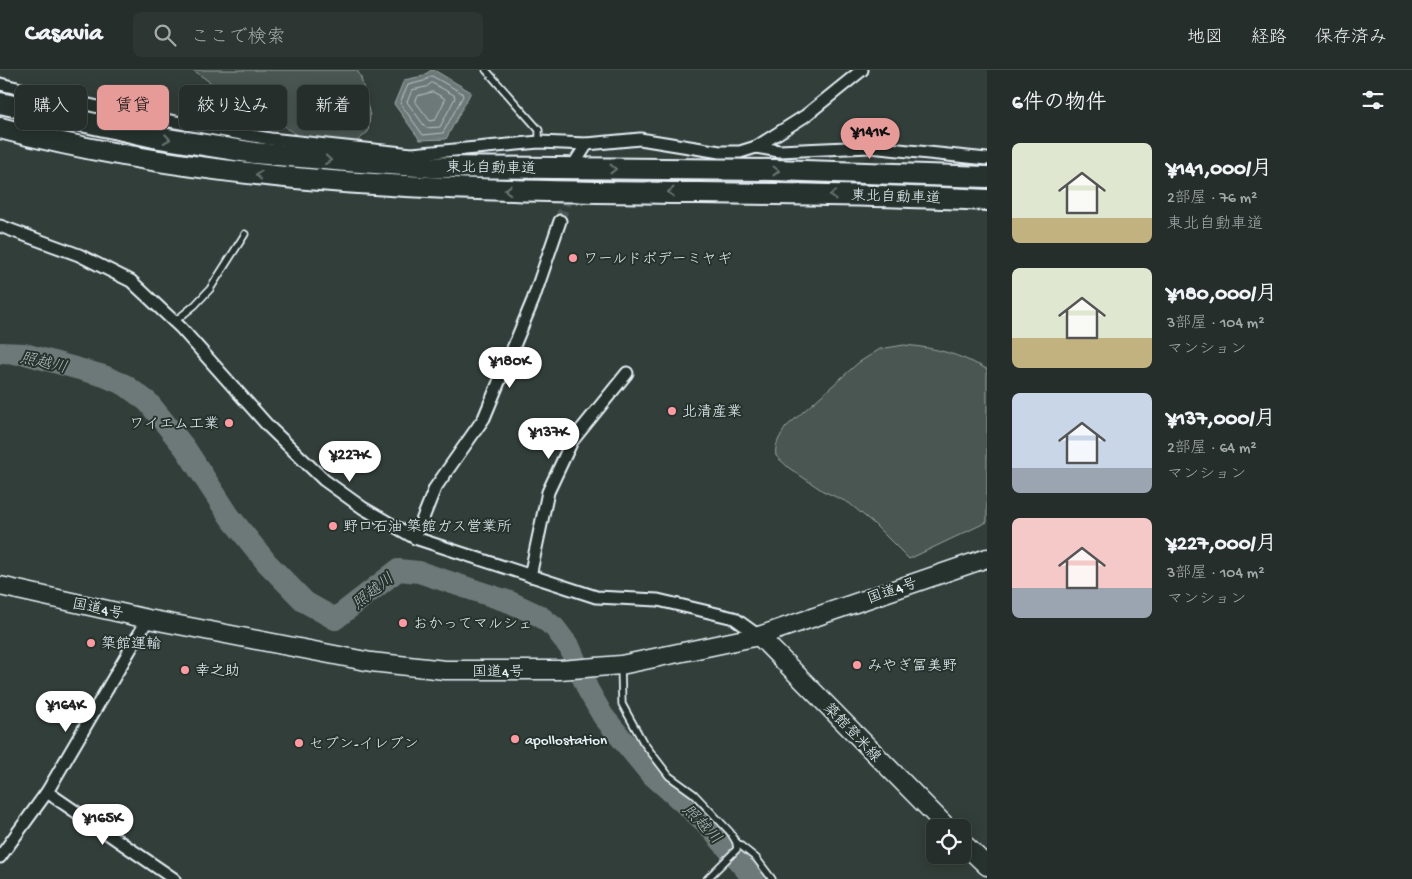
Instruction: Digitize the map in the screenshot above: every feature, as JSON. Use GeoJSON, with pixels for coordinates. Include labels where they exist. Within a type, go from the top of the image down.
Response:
{"type":"FeatureCollection","features":[{"type":"Feature","properties":{"kind":"highway","name":"東北自動車道"},"geometry":{"type":"LineString","coordinates":[[0,103],[154,137],[255,153],[346,161],[432,167],[774,170],[987,177]]}},
{"type":"Feature","properties":{"kind":"highway","name":"東北自動車道"},"geometry":{"type":"LineString","coordinates":[[0,128],[147,159],[248,174],[338,183],[425,188],[768,193],[987,200]]}},
{"type":"Feature","properties":{"kind":"main road","name":"国道4号"},"geometry":{"type":"LineString","coordinates":[[0,586],[148,619],[370,662],[445,670],[560,670],[616,666],[759,636],[987,558]]}},
{"type":"Feature","properties":{"kind":"main road","name":"築館登米線"},"geometry":{"type":"LineString","coordinates":[[759,636],[939,819]]}},
{"type":"Feature","properties":{"kind":"main road"},"geometry":{"type":"LineString","coordinates":[[971,851],[987,866]]}},
{"type":"Feature","properties":{"kind":"street"},"geometry":{"type":"LineString","coordinates":[[0,84],[115,111],[270,138],[412,154],[539,142],[588,144],[640,139],[720,152],[740,152],[756,147],[805,116],[862,70]]}},
{"type":"Feature","properties":{"kind":"street"},"geometry":{"type":"LineString","coordinates":[[576,160],[588,144]]}},
{"type":"Feature","properties":{"kind":"street"},"geometry":{"type":"LineString","coordinates":[[756,147],[779,151],[870,147],[987,159]]}},
{"type":"Feature","properties":{"kind":"street"},"geometry":{"type":"LineString","coordinates":[[415,538],[435,488],[484,418],[533,300],[560,221]]}},
{"type":"Feature","properties":{"kind":"street"},"geometry":{"type":"LineString","coordinates":[[0,226],[78,256],[132,281],[174,322],[269,427],[324,480],[363,508],[415,538],[596,597],[658,600],[734,618],[759,636]]}},
{"type":"Feature","properties":{"kind":"street"},"geometry":{"type":"LineString","coordinates":[[530,576],[548,492],[572,441],[627,373]]}},
{"type":"Feature","properties":{"kind":"street"},"geometry":{"type":"LineString","coordinates":[[0,857],[47,792],[148,619]]}},
{"type":"Feature","properties":{"kind":"street"},"geometry":{"type":"LineString","coordinates":[[47,792],[174,879]]}},
{"type":"Feature","properties":{"kind":"lane"},"geometry":{"type":"LineString","coordinates":[[486,70],[539,130],[539,142]]}},
{"type":"Feature","properties":{"kind":"lane"},"geometry":{"type":"LineString","coordinates":[[174,322],[195,305],[210,289],[245,234]]}},
{"type":"Feature","properties":{"kind":"lane"},"geometry":{"type":"LineString","coordinates":[[616,666],[622,704],[643,742],[669,776],[694,794],[730,832],[736,842],[756,858],[772,879]]}},
{"type":"Feature","properties":{"kind":"lane"},"geometry":{"type":"LineString","coordinates":[[707,879],[737,849],[736,842]]}},
{"type":"Feature","properties":{"kind":"shaded area"},"geometry":{"type":"Polygon","coordinates":[[[193,70],[357,70],[363,85],[297,85],[297,130],[368,130],[368,132],[356,142],[322,138],[305,141],[287,128],[287,85],[214,85],[193,70]]]}},
{"type":"Feature","properties":{"kind":"shaded area"},"geometry":{"type":"Polygon","coordinates":[[[904,345],[947,352],[987,369],[987,522],[909,559],[873,523],[849,503],[823,491],[789,468],[776,456],[778,441],[786,427],[858,363],[880,349],[904,345]]]}},
{"type":"Feature","properties":{"kind":"water"},"geometry":{"type":"Polygon","coordinates":[[[431,70],[471,92],[446,139],[420,140],[394,104],[404,80],[423,76],[431,70]]]}},
{"type":"Feature","properties":{"kind":"waterway","name":"照越川"},"geometry":{"type":"LineString","coordinates":[[0,353],[25,354],[104,376],[125,385],[148,402],[185,448],[230,517],[267,563],[305,602],[335,619],[398,570],[419,572],[510,602],[540,616],[555,628],[570,648],[588,690],[603,716],[649,772],[706,823],[754,879]]}},
{"type":"Feature","properties":{"kind":"tunnel"},"geometry":{"type":"LineString","coordinates":[[560,221],[575,165]]}},
{"type":"Feature","properties":{"kind":"place","name":"ワールドボデーミヤギ"},"geometry":{"type":"Point","coordinates":[573,258]}},
{"type":"Feature","properties":{"kind":"place","name":"北清産業"},"geometry":{"type":"Point","coordinates":[672,411]}},
{"type":"Feature","properties":{"kind":"place","name":"ワイエム工業"},"geometry":{"type":"Point","coordinates":[229,423]}},
{"type":"Feature","properties":{"kind":"place","name":"野口石油 築館ガス営業所"},"geometry":{"type":"Point","coordinates":[333,526]}},
{"type":"Feature","properties":{"kind":"place","name":"おかってマルシェ"},"geometry":{"type":"Point","coordinates":[403,623]}},
{"type":"Feature","properties":{"kind":"place","name":"築館運輸"},"geometry":{"type":"Point","coordinates":[91,643]}},
{"type":"Feature","properties":{"kind":"place","name":"みやぎ冨美野"},"geometry":{"type":"Point","coordinates":[857,665]}},
{"type":"Feature","properties":{"kind":"place","name":"幸之助"},"geometry":{"type":"Point","coordinates":[185,670]}},
{"type":"Feature","properties":{"kind":"place","name":"apollostation"},"geometry":{"type":"Point","coordinates":[515,739]}},
{"type":"Feature","properties":{"kind":"place","name":"セブン-イレブン"},"geometry":{"type":"Point","coordinates":[299,743]}}]}
